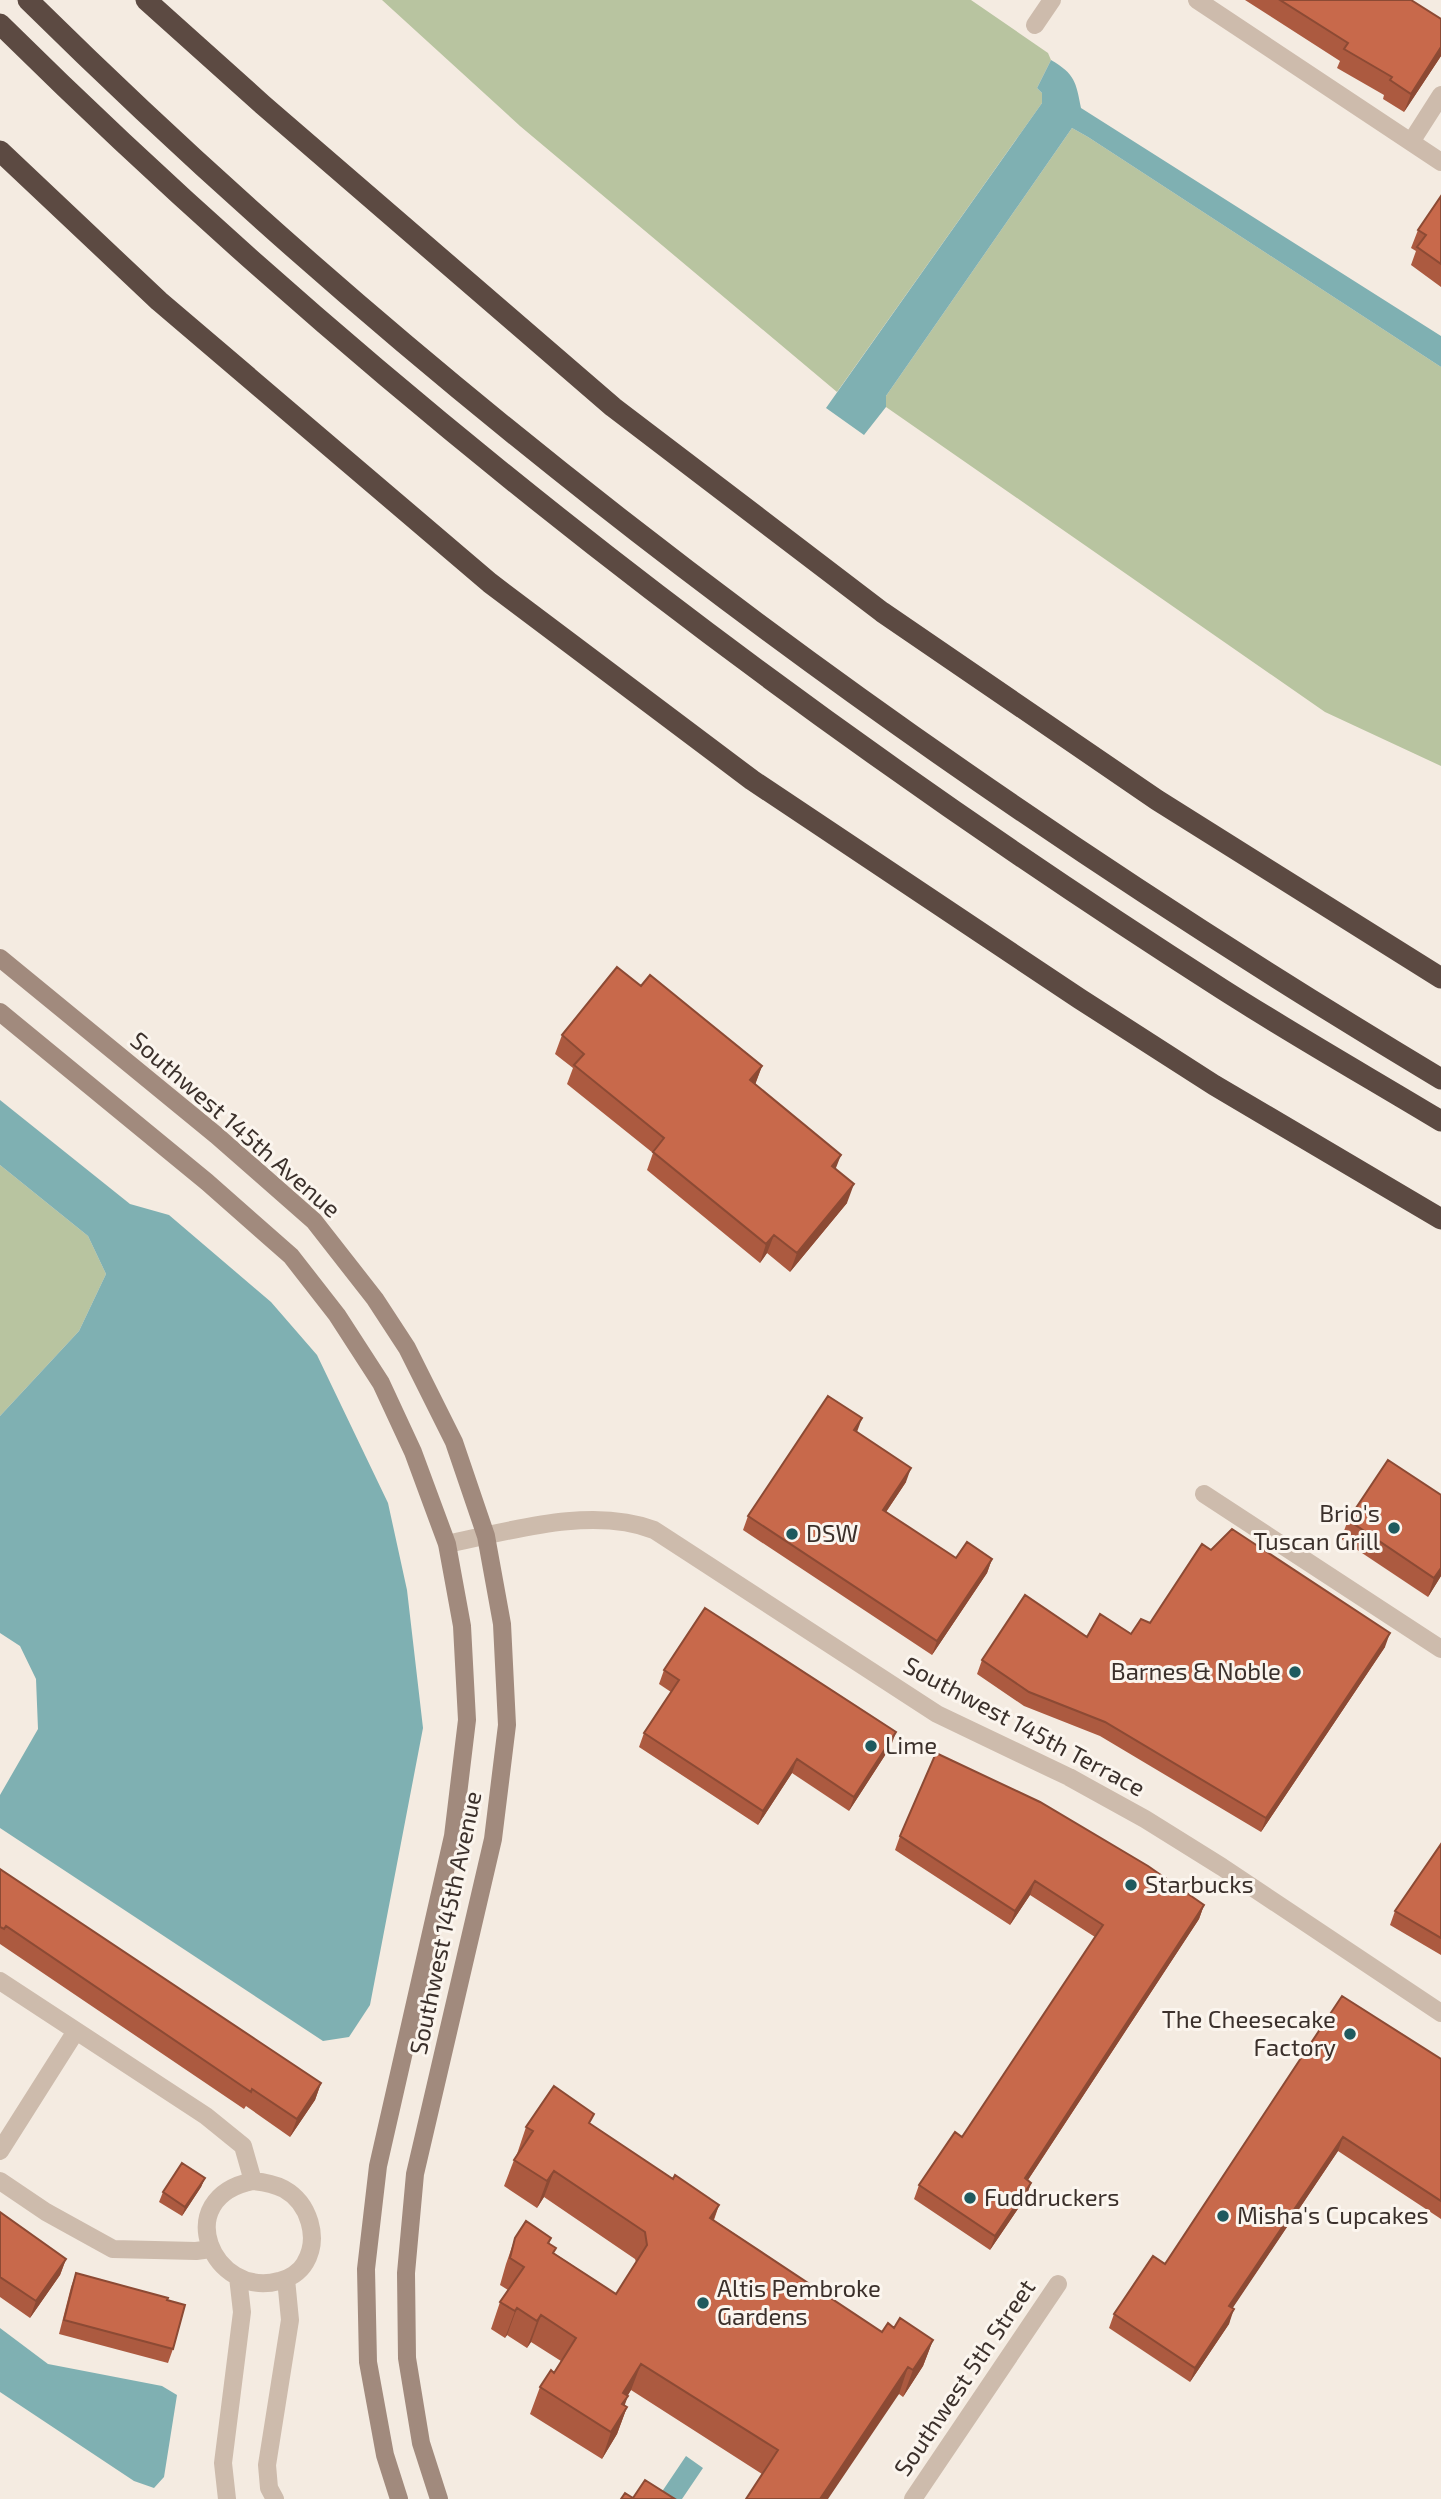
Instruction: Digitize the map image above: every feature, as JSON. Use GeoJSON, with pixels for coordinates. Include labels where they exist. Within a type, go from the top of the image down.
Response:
{"type":"FeatureCollection","features":[{"type":"Feature","properties":{"kind":"highway"},"geometry":{"type":"LineString","coordinates":[[28,0],[206,169],[385,326],[547,461],[719,596],[905,732],[1098,864],[1246,960],[1441,1079]]}},
{"type":"Feature","properties":{"kind":"highway"},"geometry":{"type":"LineString","coordinates":[[146,0],[273,114],[613,407],[872,604],[1157,800],[1441,978]]}},
{"type":"Feature","properties":{"kind":"highway"},"geometry":{"type":"LineString","coordinates":[[0,24],[191,205],[362,354],[508,477],[699,626],[883,761],[1068,888],[1225,991],[1441,1121]]}},
{"type":"Feature","properties":{"kind":"highway"},"geometry":{"type":"LineString","coordinates":[[0,151],[159,301],[490,583],[752,780],[1088,1004],[1214,1084],[1441,1219]]}},
{"type":"Feature","properties":{"kind":"highway"},"geometry":{"type":"LineString","coordinates":[[1412,961],[1441,969]]}},
{"type":"Feature","properties":{"kind":"street"},"geometry":{"type":"LineString","coordinates":[[1035,25],[1052,0]]}},
{"type":"Feature","properties":{"kind":"street"},"geometry":{"type":"LineString","coordinates":[[1197,0],[1441,162]]}},
{"type":"Feature","properties":{"kind":"street"},"geometry":{"type":"LineString","coordinates":[[1411,142],[1441,96]]}},
{"type":"Feature","properties":{"kind":"street","name":"Southwest 145th Avenue"},"geometry":{"type":"LineString","coordinates":[[0,958],[216,1135],[314,1221],[375,1299],[407,1348],[454,1442],[486,1536],[502,1624],[507,1725],[493,1839],[415,2175],[405,2273],[407,2358],[421,2443],[439,2499]]}},
{"type":"Feature","properties":{"kind":"street","name":"Southwest 145th Avenue"},"geometry":{"type":"LineString","coordinates":[[0,1012],[207,1182],[291,1256],[337,1315],[381,1383],[413,1452],[447,1544],[462,1626],[467,1720],[453,1836],[378,2166],[366,2270],[368,2362],[385,2455],[399,2499]]}},
{"type":"Feature","properties":{"kind":"street"},"geometry":{"type":"LineString","coordinates":[[1205,1494],[1441,1649]]}},
{"type":"Feature","properties":{"kind":"street","name":"Southwest 145th Terrace"},"geometry":{"type":"LineString","coordinates":[[447,1544],[555,1524],[603,1519],[654,1530],[937,1714],[1069,1777],[1156,1826],[1374,1967],[1441,2014]]}},
{"type":"Feature","properties":{"kind":"street"},"geometry":{"type":"LineString","coordinates":[[0,1981],[206,2116],[243,2146],[253,2181]]}},
{"type":"Feature","properties":{"kind":"street"},"geometry":{"type":"LineString","coordinates":[[0,2151],[76,2031]]}},
{"type":"Feature","properties":{"kind":"street"},"geometry":{"type":"LineString","coordinates":[[0,2181],[46,2212],[113,2249],[211,2249]]}},
{"type":"Feature","properties":{"kind":"street"},"geometry":{"type":"LineString","coordinates":[[253,2181],[271,2183],[286,2190],[301,2204],[311,2225],[311,2250],[301,2269],[286,2279],[270,2284],[253,2283],[238,2277],[223,2266],[211,2249],[206,2228],[209,2211],[220,2194],[235,2184],[253,2181]]}},
{"type":"Feature","properties":{"kind":"street"},"geometry":{"type":"LineString","coordinates":[[227,2499],[223,2463],[242,2312],[238,2277]]}},
{"type":"Feature","properties":{"kind":"street"},"geometry":{"type":"LineString","coordinates":[[275,2499],[270,2488],[267,2465],[290,2320],[286,2279]]}},
{"type":"Feature","properties":{"kind":"street","name":"Southwest 5th Street"},"geometry":{"type":"LineString","coordinates":[[913,2499],[1058,2284]]}},
{"type":"Feature","properties":{"kind":"green space"},"geometry":{"type":"Polygon","coordinates":[[[382,0],[971,0],[1048,53],[1051,60],[1037,88],[1042,93],[1042,103],[837,392],[520,126],[382,0]]]}},
{"type":"Feature","properties":{"kind":"green space"},"geometry":{"type":"Polygon","coordinates":[[[1072,128],[1441,367],[1441,766],[1325,712],[886,407],[886,396],[1072,128]]]}},
{"type":"Feature","properties":{"kind":"green space"},"geometry":{"type":"Polygon","coordinates":[[[0,1165],[88,1236],[106,1274],[79,1331],[0,1416],[0,1165]]]}},
{"type":"Feature","properties":{"kind":"water"},"geometry":{"type":"Polygon","coordinates":[[[1051,60],[1070,74],[1081,108],[1441,336],[1441,367],[1072,128],[886,396],[886,407],[864,435],[826,408],[1042,103],[1042,93],[1037,88],[1051,60]]]}},
{"type":"Feature","properties":{"kind":"water"},"geometry":{"type":"Polygon","coordinates":[[[0,1100],[130,1204],[169,1215],[271,1302],[317,1355],[388,1503],[407,1590],[423,1728],[370,2005],[349,2037],[323,2041],[0,1828],[0,1795],[38,1729],[36,1679],[20,1646],[0,1633],[0,1416],[79,1331],[106,1274],[88,1236],[0,1165],[0,1100]]]}},
{"type":"Feature","properties":{"kind":"water"},"geometry":{"type":"Polygon","coordinates":[[[0,2328],[48,2364],[162,2386],[177,2395],[164,2477],[154,2488],[134,2481],[0,2392],[0,2328]]]}},
{"type":"Feature","properties":{"kind":"water"},"geometry":{"type":"Polygon","coordinates":[[[686,2456],[703,2468],[682,2499],[657,2499],[686,2456]]]}},
{"type":"Feature","properties":{"kind":"building"},"geometry":{"type":"Polygon","coordinates":[[[1280,0],[1411,0],[1441,19],[1441,47],[1411,94],[1390,80],[1392,77],[1344,49],[1348,43],[1280,0]]]}},
{"type":"Feature","properties":{"kind":"building"},"geometry":{"type":"Polygon","coordinates":[[[1441,196],[1441,264],[1417,247],[1426,235],[1418,230],[1441,196]]]}},
{"type":"Feature","properties":{"kind":"building"},"geometry":{"type":"Polygon","coordinates":[[[617,967],[641,986],[650,975],[762,1066],[750,1080],[841,1155],[832,1166],[854,1184],[797,1253],[774,1235],[766,1244],[653,1152],[664,1138],[574,1065],[584,1054],[562,1035],[617,967]]]}},
{"type":"Feature","properties":{"kind":"building"},"geometry":{"type":"Polygon","coordinates":[[[828,1396],[862,1418],[854,1430],[911,1468],[883,1510],[956,1558],[967,1542],[992,1559],[937,1641],[748,1516],[828,1396]]]}},
{"type":"Feature","properties":{"kind":"building","name":"Brio's Tuscan Grill"},"geometry":{"type":"Polygon","coordinates":[[[1388,1460],[1441,1495],[1441,1568],[1434,1578],[1348,1520],[1388,1460]]]}},
{"type":"Feature","properties":{"kind":"building"},"geometry":{"type":"Polygon","coordinates":[[[1232,1529],[1390,1633],[1266,1818],[1105,1722],[1029,1692],[982,1660],[1025,1595],[1087,1637],[1100,1614],[1131,1634],[1141,1619],[1150,1623],[1202,1544],[1211,1550],[1232,1529]]]}},
{"type":"Feature","properties":{"kind":"building"},"geometry":{"type":"Polygon","coordinates":[[[705,1608],[896,1732],[854,1797],[797,1759],[763,1811],[644,1733],[679,1680],[664,1670],[705,1608]]]}},
{"type":"Feature","properties":{"kind":"building"},"geometry":{"type":"Polygon","coordinates":[[[936,1753],[1040,1802],[1148,1866],[1204,1905],[1025,2178],[1031,2183],[995,2236],[919,2185],[955,2132],[962,2137],[1103,1925],[1035,1881],[1015,1911],[900,1836],[936,1753]]]}},
{"type":"Feature","properties":{"kind":"building"},"geometry":{"type":"Polygon","coordinates":[[[1441,1844],[1441,1938],[1395,1911],[1441,1844]]]}},
{"type":"Feature","properties":{"kind":"building"},"geometry":{"type":"Polygon","coordinates":[[[0,1869],[321,2083],[297,2119],[252,2089],[251,2092],[6,1926],[4,1929],[0,1927],[0,1869]]]}},
{"type":"Feature","properties":{"kind":"building"},"geometry":{"type":"Polygon","coordinates":[[[1342,1996],[1441,2059],[1441,2201],[1343,2137],[1229,2306],[1234,2309],[1195,2368],[1114,2314],[1153,2256],[1165,2264],[1342,1996]]]}},
{"type":"Feature","properties":{"kind":"building","name":"Altis Pembroke Gardens"},"geometry":{"type":"Polygon","coordinates":[[[554,2086],[594,2114],[589,2123],[673,2179],[675,2175],[719,2205],[710,2218],[882,2332],[888,2323],[894,2328],[900,2318],[933,2340],[913,2370],[908,2367],[820,2499],[746,2499],[778,2450],[641,2364],[623,2393],[628,2396],[622,2404],[627,2407],[611,2432],[540,2387],[551,2370],[554,2373],[576,2338],[541,2315],[537,2321],[517,2308],[515,2311],[500,2302],[524,2267],[510,2258],[515,2238],[526,2221],[551,2238],[548,2243],[556,2248],[553,2253],[616,2294],[647,2245],[645,2232],[554,2171],[547,2181],[514,2160],[533,2131],[526,2127],[554,2086]]]}},
{"type":"Feature","properties":{"kind":"building"},"geometry":{"type":"Polygon","coordinates":[[[182,2163],[205,2178],[185,2207],[163,2192],[182,2163]]]}},
{"type":"Feature","properties":{"kind":"building"},"geometry":{"type":"Polygon","coordinates":[[[0,2212],[66,2259],[36,2301],[0,2277],[0,2212]]]}},
{"type":"Feature","properties":{"kind":"building"},"geometry":{"type":"Polygon","coordinates":[[[76,2273],[185,2305],[173,2349],[64,2320],[76,2273]]]}},
{"type":"Feature","properties":{"kind":"building"},"geometry":{"type":"Polygon","coordinates":[[[645,2480],[675,2499],[621,2499],[625,2493],[633,2498],[645,2480]]]}},
{"type":"Feature","properties":{"kind":"place","name":"Brio's Tuscan Grill"},"geometry":{"type":"Point","coordinates":[1394,1528]}},
{"type":"Feature","properties":{"kind":"place","name":"DSW"},"geometry":{"type":"Point","coordinates":[792,1534]}},
{"type":"Feature","properties":{"kind":"place","name":"Barnes & Noble"},"geometry":{"type":"Point","coordinates":[1295,1672]}},
{"type":"Feature","properties":{"kind":"place","name":"Lime"},"geometry":{"type":"Point","coordinates":[871,1746]}},
{"type":"Feature","properties":{"kind":"place","name":"Starbucks"},"geometry":{"type":"Point","coordinates":[1131,1885]}},
{"type":"Feature","properties":{"kind":"place","name":"The Cheesecake Factory"},"geometry":{"type":"Point","coordinates":[1350,2034]}},
{"type":"Feature","properties":{"kind":"place","name":"Fuddruckers"},"geometry":{"type":"Point","coordinates":[970,2198]}},
{"type":"Feature","properties":{"kind":"place","name":"Misha's Cupcakes"},"geometry":{"type":"Point","coordinates":[1223,2216]}},
{"type":"Feature","properties":{"kind":"place","name":"Altis Pembroke Gardens"},"geometry":{"type":"Point","coordinates":[703,2303]}}]}
